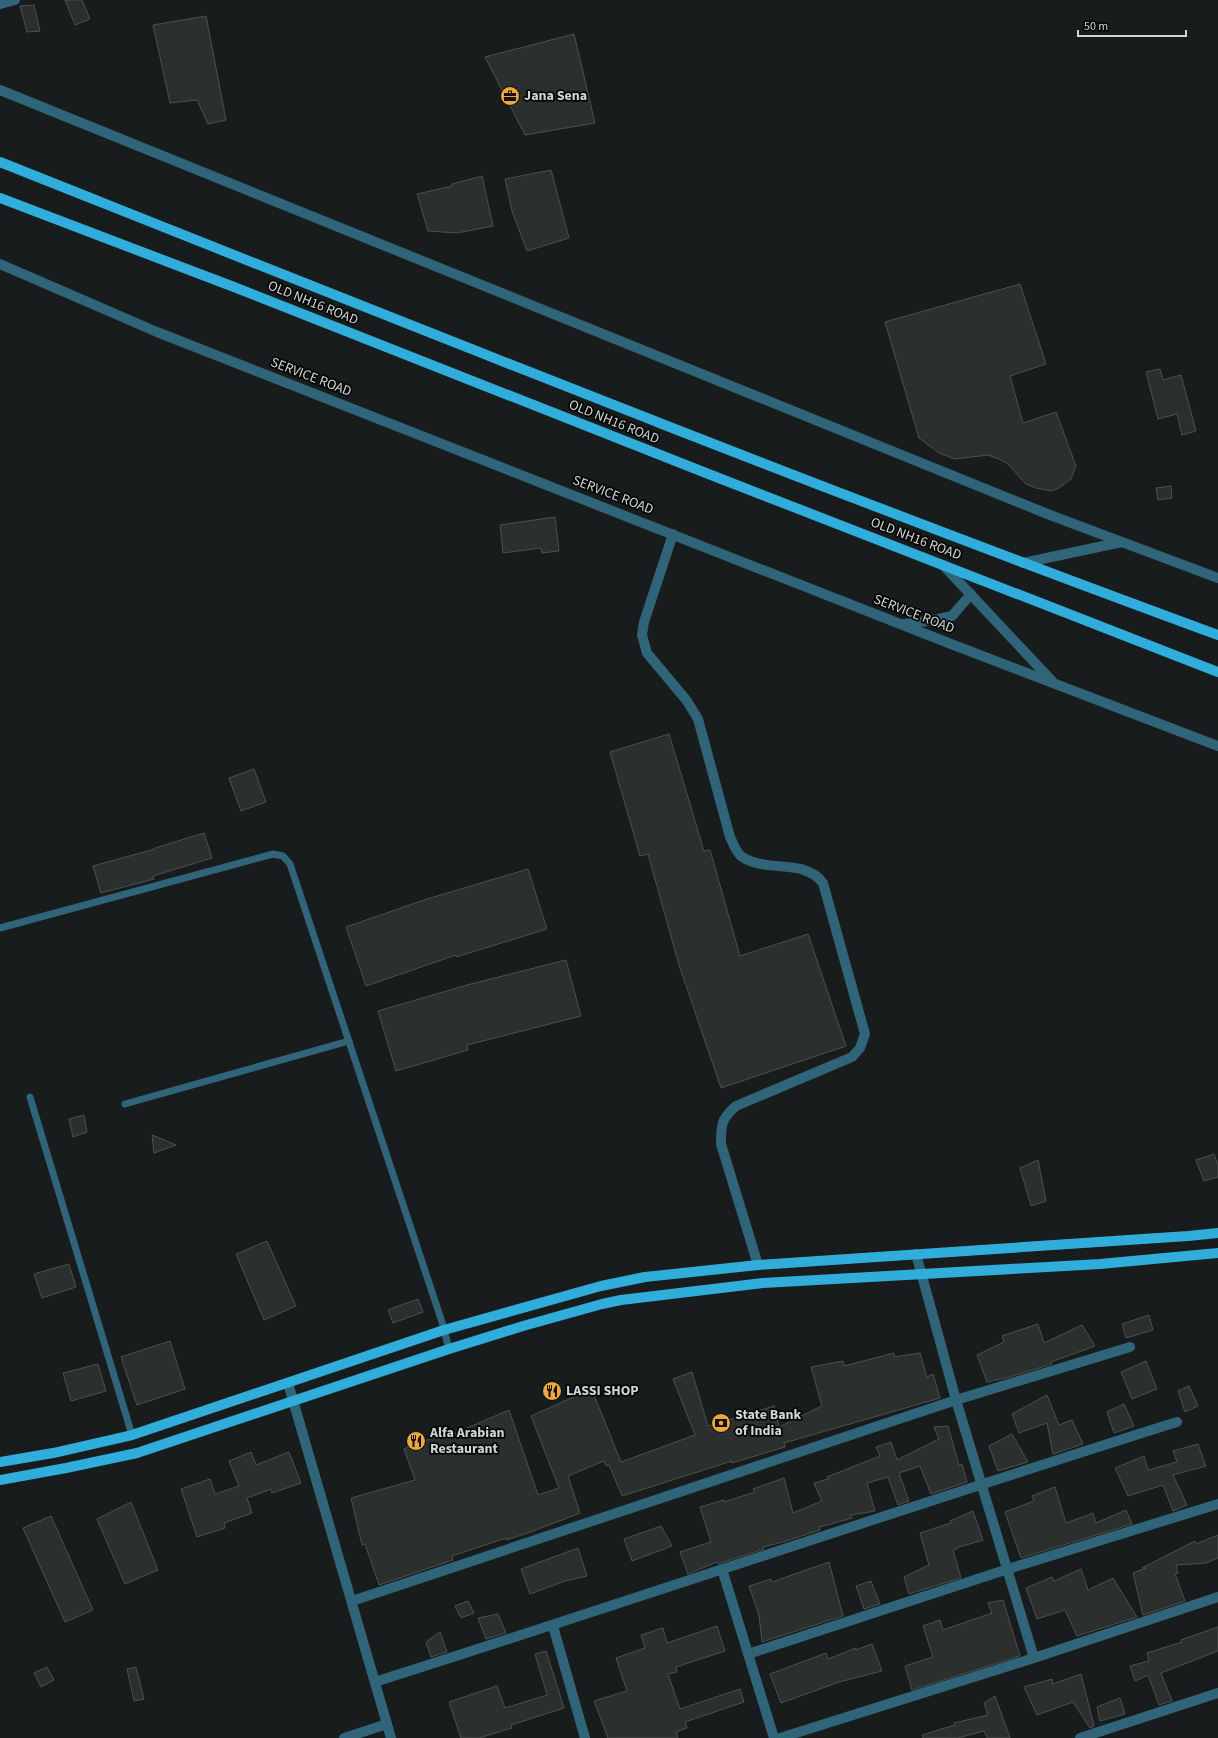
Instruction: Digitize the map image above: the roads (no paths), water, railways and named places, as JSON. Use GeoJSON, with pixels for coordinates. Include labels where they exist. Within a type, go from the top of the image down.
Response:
{"type":"FeatureCollection","features":[{"type":"Feature","properties":{"kind":"main road","name":"OLD NH16 ROAD"},"geometry":{"type":"LineString","coordinates":[[0,162],[495,360],[1023,563],[1218,635]]}},
{"type":"Feature","properties":{"kind":"main road","name":"OLD NH16 ROAD"},"geometry":{"type":"LineString","coordinates":[[0,198],[234,287],[1218,672]]}},
{"type":"Feature","properties":{"kind":"main road"},"geometry":{"type":"LineString","coordinates":[[0,1462],[53,1453],[132,1435],[444,1330],[601,1286],[657,1276],[758,1265],[1181,1237],[1218,1233]]}},
{"type":"Feature","properties":{"kind":"main road"},"geometry":{"type":"LineString","coordinates":[[0,1480],[137,1453],[294,1402],[449,1349],[523,1326],[621,1300],[763,1283],[1100,1264],[1218,1253]]}},
{"type":"Feature","properties":{"kind":"street"},"geometry":{"type":"LineString","coordinates":[[0,4],[15,0]]}},
{"type":"Feature","properties":{"kind":"street"},"geometry":{"type":"LineString","coordinates":[[0,90],[1050,515],[1218,578]]}},
{"type":"Feature","properties":{"kind":"street","name":"SERVICE ROAD"},"geometry":{"type":"LineString","coordinates":[[0,264],[157,332],[902,624],[1218,746]]}},
{"type":"Feature","properties":{"kind":"street"},"geometry":{"type":"LineString","coordinates":[[673,534],[644,622],[642,635],[647,652],[687,701],[698,719],[730,837],[739,855],[752,862],[803,869],[817,875],[824,883],[865,1034],[860,1048],[852,1057],[736,1106],[725,1115],[721,1127],[721,1144],[758,1265]]}},
{"type":"Feature","properties":{"kind":"street"},"geometry":{"type":"LineString","coordinates":[[1023,563],[1122,542]]}},
{"type":"Feature","properties":{"kind":"street"},"geometry":{"type":"LineString","coordinates":[[943,565],[1054,683]]}},
{"type":"Feature","properties":{"kind":"street"},"geometry":{"type":"LineString","coordinates":[[902,624],[952,616],[971,594]]}},
{"type":"Feature","properties":{"kind":"street"},"geometry":{"type":"LineString","coordinates":[[916,1254],[956,1400],[1034,1658]]}},
{"type":"Feature","properties":{"kind":"street"},"geometry":{"type":"LineString","coordinates":[[352,1601],[956,1400],[1130,1347]]}},
{"type":"Feature","properties":{"kind":"street"},"geometry":{"type":"LineString","coordinates":[[288,1383],[391,1738]]}},
{"type":"Feature","properties":{"kind":"street"},"geometry":{"type":"LineString","coordinates":[[375,1682],[553,1626],[981,1483],[1177,1422]]}},
{"type":"Feature","properties":{"kind":"street"},"geometry":{"type":"LineString","coordinates":[[748,1654],[1008,1569],[1218,1504]]}},
{"type":"Feature","properties":{"kind":"street"},"geometry":{"type":"LineString","coordinates":[[722,1569],[774,1738]]}},
{"type":"Feature","properties":{"kind":"street"},"geometry":{"type":"LineString","coordinates":[[780,1738],[1034,1658],[1218,1597]]}},
{"type":"Feature","properties":{"kind":"street"},"geometry":{"type":"LineString","coordinates":[[553,1626],[585,1738]]}},
{"type":"Feature","properties":{"kind":"street"},"geometry":{"type":"LineString","coordinates":[[1080,1738],[1218,1693]]}},
{"type":"Feature","properties":{"kind":"street"},"geometry":{"type":"LineString","coordinates":[[344,1738],[387,1724]]}},
{"type":"Feature","properties":{"kind":"lane"},"geometry":{"type":"LineString","coordinates":[[0,928],[273,854],[283,856],[290,864],[449,1349]]}},
{"type":"Feature","properties":{"kind":"lane"},"geometry":{"type":"LineString","coordinates":[[126,1104],[349,1041]]}},
{"type":"Feature","properties":{"kind":"lane"},"geometry":{"type":"LineString","coordinates":[[30,1097],[132,1435]]}},
{"type":"Feature","properties":{"kind":"place","name":"Jana Sena"},"geometry":{"type":"Point","coordinates":[510,96]}},
{"type":"Feature","properties":{"kind":"place","name":"LASSI SHOP"},"geometry":{"type":"Point","coordinates":[552,1391]}},
{"type":"Feature","properties":{"kind":"place","name":"State Bank of India"},"geometry":{"type":"Point","coordinates":[721,1423]}},
{"type":"Feature","properties":{"kind":"place","name":"Alfa Arabian Restaurant"},"geometry":{"type":"Point","coordinates":[416,1441]}}]}
